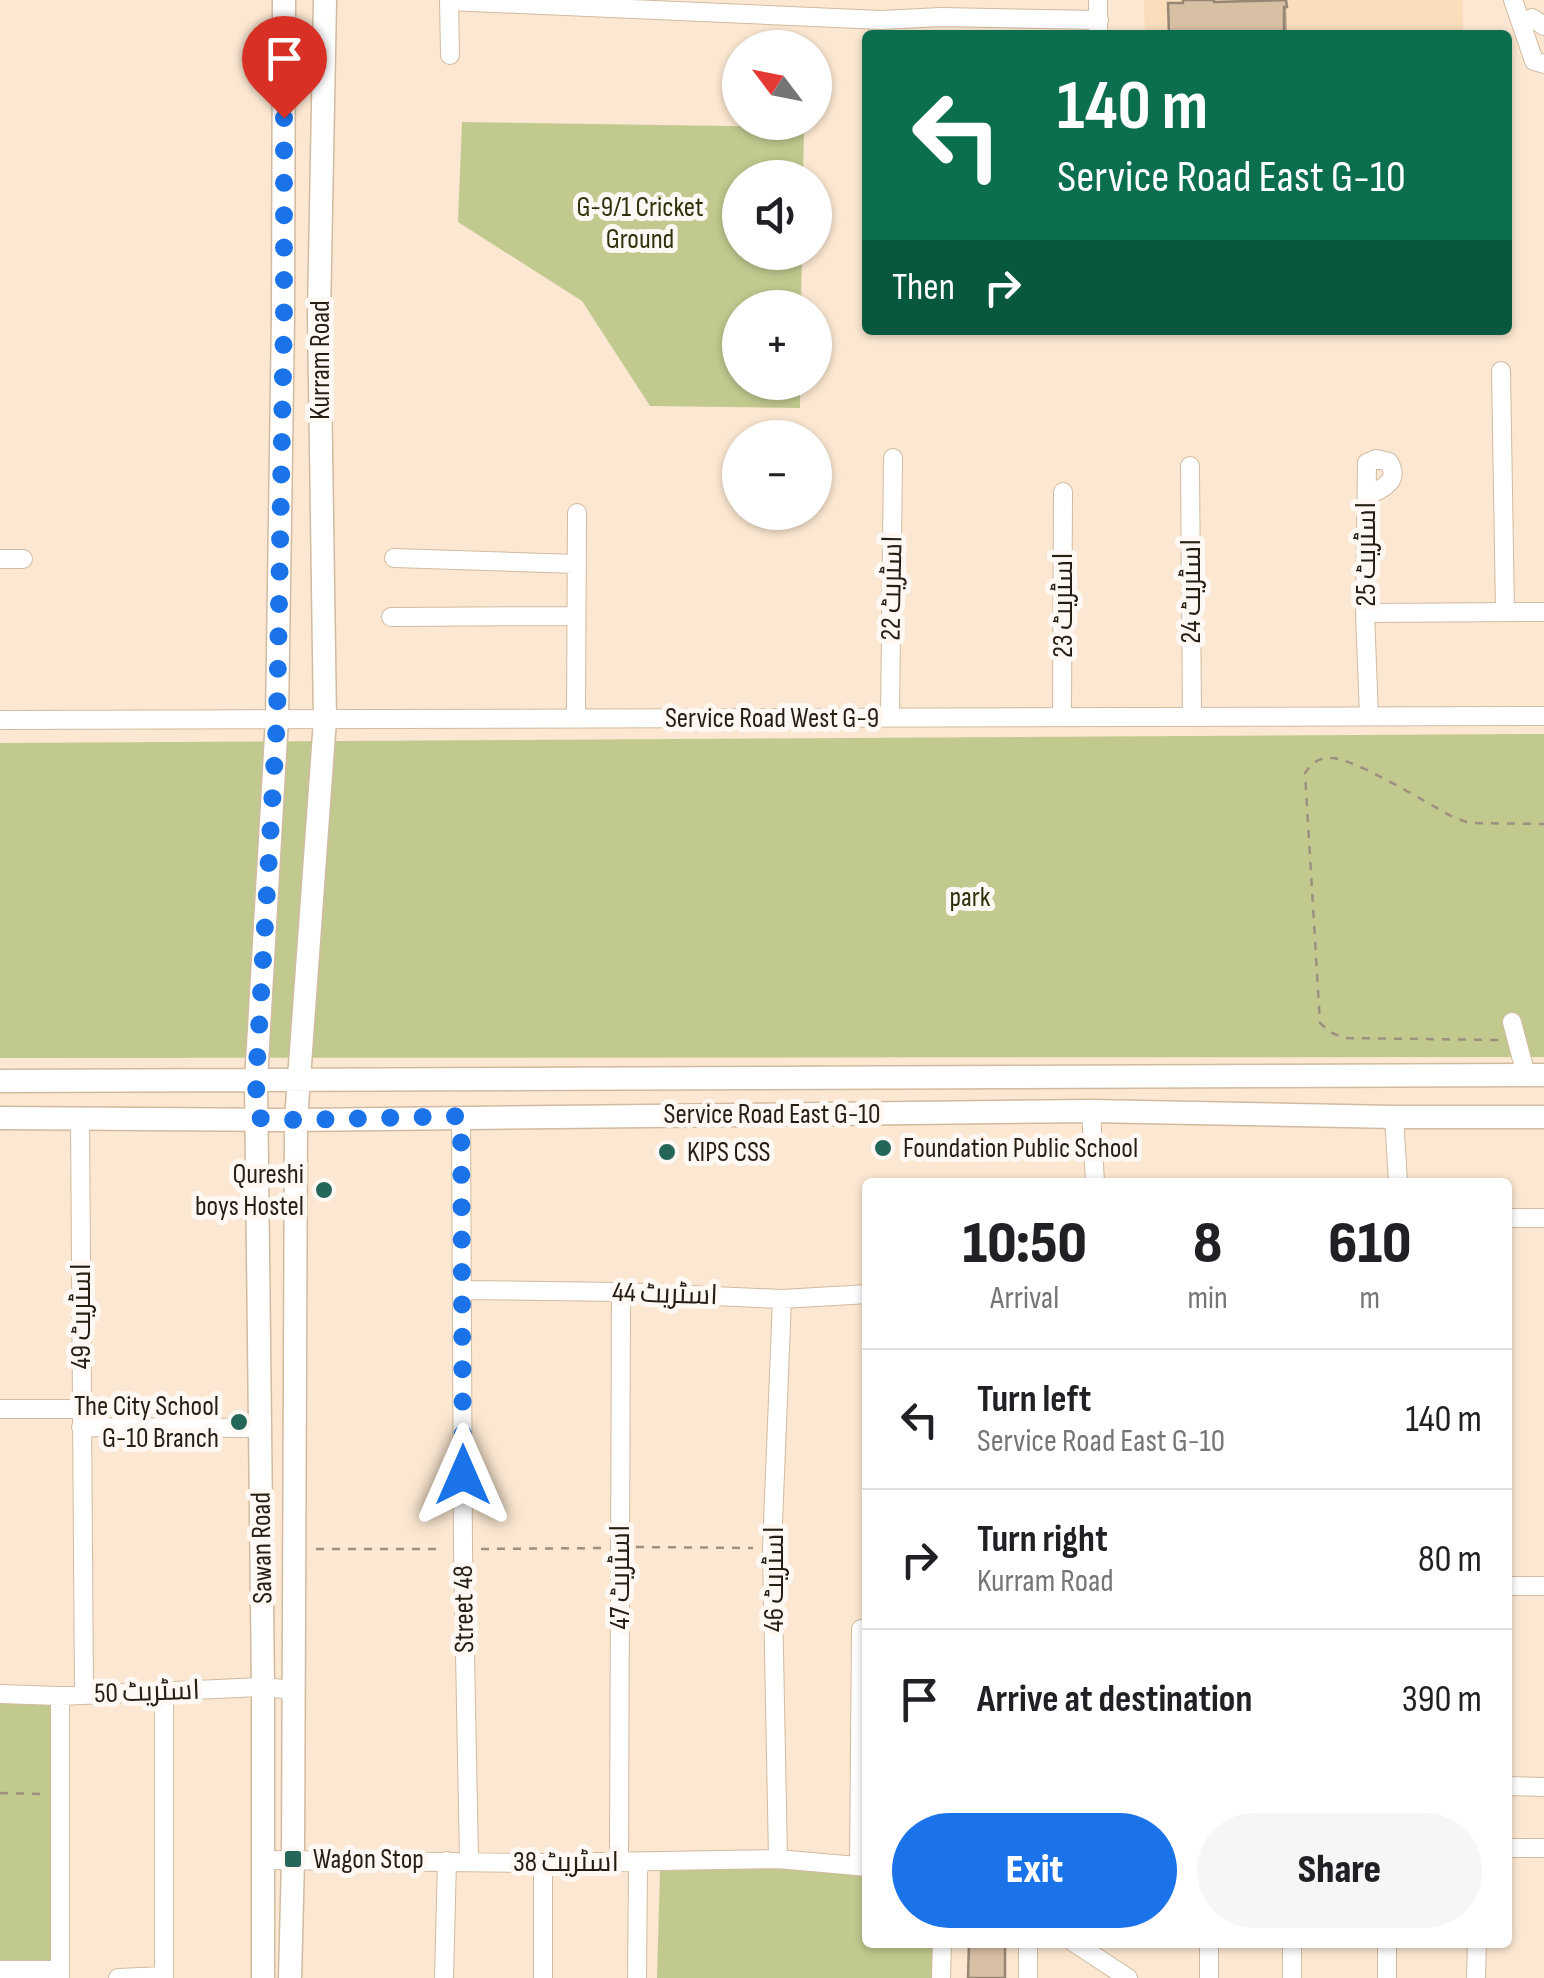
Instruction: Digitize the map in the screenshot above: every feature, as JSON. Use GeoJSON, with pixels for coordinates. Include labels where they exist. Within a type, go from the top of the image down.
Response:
{"type":"FeatureCollection","features":[{"type":"Feature","properties":{"kind":"main road","name":"Kurram Road"},"geometry":{"type":"LineString","coordinates":[[257,1118],[277,719],[284,316],[284,0]]}},
{"type":"Feature","properties":{"kind":"main road","name":"Kurram Road"},"geometry":{"type":"LineString","coordinates":[[298,1079],[325,720],[320,314],[325,0]]}},
{"type":"Feature","properties":{"kind":"main road","name":"Service Road East G-10"},"geometry":{"type":"LineString","coordinates":[[0,1081],[1535,1075]]}},
{"type":"Feature","properties":{"kind":"main road","name":"Sawan Road"},"geometry":{"type":"LineString","coordinates":[[290,1978],[298,1079]]}},
{"type":"Feature","properties":{"kind":"main road","name":"Service Road East G-10"},"geometry":{"type":"LineString","coordinates":[[0,1118],[296,1120],[1091,1111],[1544,1117]]}},
{"type":"Feature","properties":{"kind":"main road","name":"Sawan Road"},"geometry":{"type":"LineString","coordinates":[[257,1118],[263,1978]]}},
{"type":"Feature","properties":{"kind":"street"},"geometry":{"type":"LineString","coordinates":[[450,55],[449,0],[669,6],[941,26],[1098,27],[1098,0]]}},
{"type":"Feature","properties":{"kind":"street"},"geometry":{"type":"LineString","coordinates":[[881,0],[881,20]]}},
{"type":"Feature","properties":{"kind":"street"},"geometry":{"type":"LineString","coordinates":[[1513,0],[1534,61],[1544,64]]}},
{"type":"Feature","properties":{"kind":"street"},"geometry":{"type":"LineString","coordinates":[[1500,371],[1505,612]]}},
{"type":"Feature","properties":{"kind":"street","name":"اسٹریٹ 22"},"geometry":{"type":"LineString","coordinates":[[890,718],[894,458]]}},
{"type":"Feature","properties":{"kind":"street","name":"اسٹریٹ 25"},"geometry":{"type":"LineString","coordinates":[[1368,490],[1375,492],[1394,477],[1385,460],[1366,463],[1369,716]]}},
{"type":"Feature","properties":{"kind":"street","name":"اسٹریٹ 24"},"geometry":{"type":"LineString","coordinates":[[1190,466],[1192,717]]}},
{"type":"Feature","properties":{"kind":"street","name":"اسٹریٹ 23"},"geometry":{"type":"LineString","coordinates":[[1062,717],[1064,492]]}},
{"type":"Feature","properties":{"kind":"street"},"geometry":{"type":"LineString","coordinates":[[576,514],[576,719]]}},
{"type":"Feature","properties":{"kind":"street"},"geometry":{"type":"LineString","coordinates":[[394,558],[576,564]]}},
{"type":"Feature","properties":{"kind":"street"},"geometry":{"type":"LineString","coordinates":[[0,559],[23,559]]}},
{"type":"Feature","properties":{"kind":"street"},"geometry":{"type":"LineString","coordinates":[[1365,613],[1544,612]]}},
{"type":"Feature","properties":{"kind":"street"},"geometry":{"type":"LineString","coordinates":[[392,617],[576,616]]}},
{"type":"Feature","properties":{"kind":"street","name":"Service Road West G-9"},"geometry":{"type":"LineString","coordinates":[[0,720],[1544,716]]}},
{"type":"Feature","properties":{"kind":"street"},"geometry":{"type":"LineString","coordinates":[[1512,1022],[1517,1042],[1535,1075]]}},
{"type":"Feature","properties":{"kind":"street"},"geometry":{"type":"LineString","coordinates":[[1091,1111],[1095,1178]]}},
{"type":"Feature","properties":{"kind":"street","name":"Street 48"},"geometry":{"type":"LineString","coordinates":[[461,1116],[468,1861]]}},
{"type":"Feature","properties":{"kind":"street"},"geometry":{"type":"LineString","coordinates":[[1394,1117],[1398,1178]]}},
{"type":"Feature","properties":{"kind":"street","name":"اسٹریٹ 49"},"geometry":{"type":"LineString","coordinates":[[80,1118],[84,1694]]}},
{"type":"Feature","properties":{"kind":"street"},"geometry":{"type":"LineString","coordinates":[[1512,1218],[1544,1218]]}},
{"type":"Feature","properties":{"kind":"street","name":"اسٹریٹ 44"},"geometry":{"type":"LineString","coordinates":[[462,1290],[782,1299],[862,1294]]}},
{"type":"Feature","properties":{"kind":"street","name":"اسٹریٹ 47"},"geometry":{"type":"LineString","coordinates":[[621,1292],[620,1548],[629,1862],[637,1978]]}},
{"type":"Feature","properties":{"kind":"street","name":"اسٹریٹ 46"},"geometry":{"type":"LineString","coordinates":[[778,1859],[772,1548],[782,1299]]}},
{"type":"Feature","properties":{"kind":"street"},"geometry":{"type":"LineString","coordinates":[[0,1409],[81,1418],[260,1428]]}},
{"type":"Feature","properties":{"kind":"street"},"geometry":{"type":"LineString","coordinates":[[1512,1586],[1544,1586]]}},
{"type":"Feature","properties":{"kind":"street"},"geometry":{"type":"LineString","coordinates":[[862,1629],[862,1708]]}},
{"type":"Feature","properties":{"kind":"street","name":"اسٹریٹ 50"},"geometry":{"type":"LineString","coordinates":[[0,1694],[293,1690]]}},
{"type":"Feature","properties":{"kind":"street"},"geometry":{"type":"LineString","coordinates":[[118,1978],[164,1977],[164,1692]]}},
{"type":"Feature","properties":{"kind":"street"},"geometry":{"type":"LineString","coordinates":[[0,1970],[60,1974],[60,1696]]}},
{"type":"Feature","properties":{"kind":"street"},"geometry":{"type":"LineString","coordinates":[[1512,1786],[1544,1787]]}},
{"type":"Feature","properties":{"kind":"street"},"geometry":{"type":"LineString","coordinates":[[1512,1848],[1544,1848]]}},
{"type":"Feature","properties":{"kind":"street","name":"اسٹریٹ 38"},"geometry":{"type":"LineString","coordinates":[[263,1860],[543,1863],[778,1859],[862,1866]]}},
{"type":"Feature","properties":{"kind":"street"},"geometry":{"type":"LineString","coordinates":[[444,1978],[448,1861]]}},
{"type":"Feature","properties":{"kind":"street"},"geometry":{"type":"LineString","coordinates":[[543,1863],[543,1978]]}},
{"type":"Feature","properties":{"kind":"street"},"geometry":{"type":"LineString","coordinates":[[941,1978],[942,1948]]}},
{"type":"Feature","properties":{"kind":"street"},"geometry":{"type":"LineString","coordinates":[[1028,1948],[1028,1978]]}},
{"type":"Feature","properties":{"kind":"street"},"geometry":{"type":"LineString","coordinates":[[1209,1948],[1209,1978]]}},
{"type":"Feature","properties":{"kind":"street"},"geometry":{"type":"LineString","coordinates":[[1292,1948],[1292,1978]]}},
{"type":"Feature","properties":{"kind":"street"},"geometry":{"type":"LineString","coordinates":[[1386,1978],[1387,1948]]}},
{"type":"Feature","properties":{"kind":"street"},"geometry":{"type":"LineString","coordinates":[[1476,1978],[1477,1948]]}},
{"type":"Feature","properties":{"kind":"street"},"geometry":{"type":"LineString","coordinates":[[1099,1950],[1127,1978]]}},
{"type":"Feature","properties":{"kind":"path"},"geometry":{"type":"LineString","coordinates":[[1517,1042],[1344,1038],[1320,1023],[1305,773],[1321,759],[1348,761],[1469,823],[1544,824]]}},
{"type":"Feature","properties":{"kind":"path"},"geometry":{"type":"LineString","coordinates":[[294,1549],[772,1548]]}},
{"type":"Feature","properties":{"kind":"path"},"geometry":{"type":"LineString","coordinates":[[0,1794],[53,1794]]}},
{"type":"Feature","properties":{"kind":"shaded area"},"geometry":{"type":"Polygon","coordinates":[[[1144,0],[1463,0],[1463,30],[1145,30],[1144,0]]]}},
{"type":"Feature","properties":{"kind":"green space","name":"G-9/1 Cricket Ground"},"geometry":{"type":"Polygon","coordinates":[[[462,122],[722,126],[722,140],[804,140],[803,160],[722,160],[722,270],[802,270],[801,290],[722,290],[722,400],[800,400],[800,408],[650,406],[582,301],[458,222],[462,122]]]}},
{"type":"Feature","properties":{"kind":"green space","name":"park"},"geometry":{"type":"Polygon","coordinates":[[[1544,734],[1544,1057],[0,1058],[0,743],[1544,734]]]}},
{"type":"Feature","properties":{"kind":"green space"},"geometry":{"type":"Polygon","coordinates":[[[0,1702],[52,1702],[56,1964],[0,1964],[0,1702]]]}},
{"type":"Feature","properties":{"kind":"green space"},"geometry":{"type":"Polygon","coordinates":[[[780,1867],[862,1876],[862,1948],[932,1948],[932,1978],[657,1978],[660,1871],[780,1867]]]}},
{"type":"Feature","properties":{"kind":"building"},"geometry":{"type":"Polygon","coordinates":[[[1286,0],[1284,30],[1169,30],[1168,3],[1286,0]]]}},
{"type":"Feature","properties":{"kind":"building"},"geometry":{"type":"Polygon","coordinates":[[[969,1948],[1005,1948],[1005,1978],[968,1978],[969,1948]]]}},
{"type":"Feature","properties":{"kind":"place","name":"Foundation Public School"},"geometry":{"type":"Point","coordinates":[883,1148]}},
{"type":"Feature","properties":{"kind":"place","name":"KIPS CSS"},"geometry":{"type":"Point","coordinates":[667,1152]}},
{"type":"Feature","properties":{"kind":"place","name":"Qureshi boys Hostel"},"geometry":{"type":"Point","coordinates":[324,1190]}},
{"type":"Feature","properties":{"kind":"place","name":"The City School G-10 Branch"},"geometry":{"type":"Point","coordinates":[239,1422]}},
{"type":"Feature","properties":{"kind":"place","name":"Wagon Stop"},"geometry":{"type":"Point","coordinates":[293,1859]}},
{"type":"Feature","properties":{"kind":"route"},"geometry":{"type":"LineString","coordinates":[[284,118],[277,719],[257,1118],[461,1116],[463,1475]]}}]}
